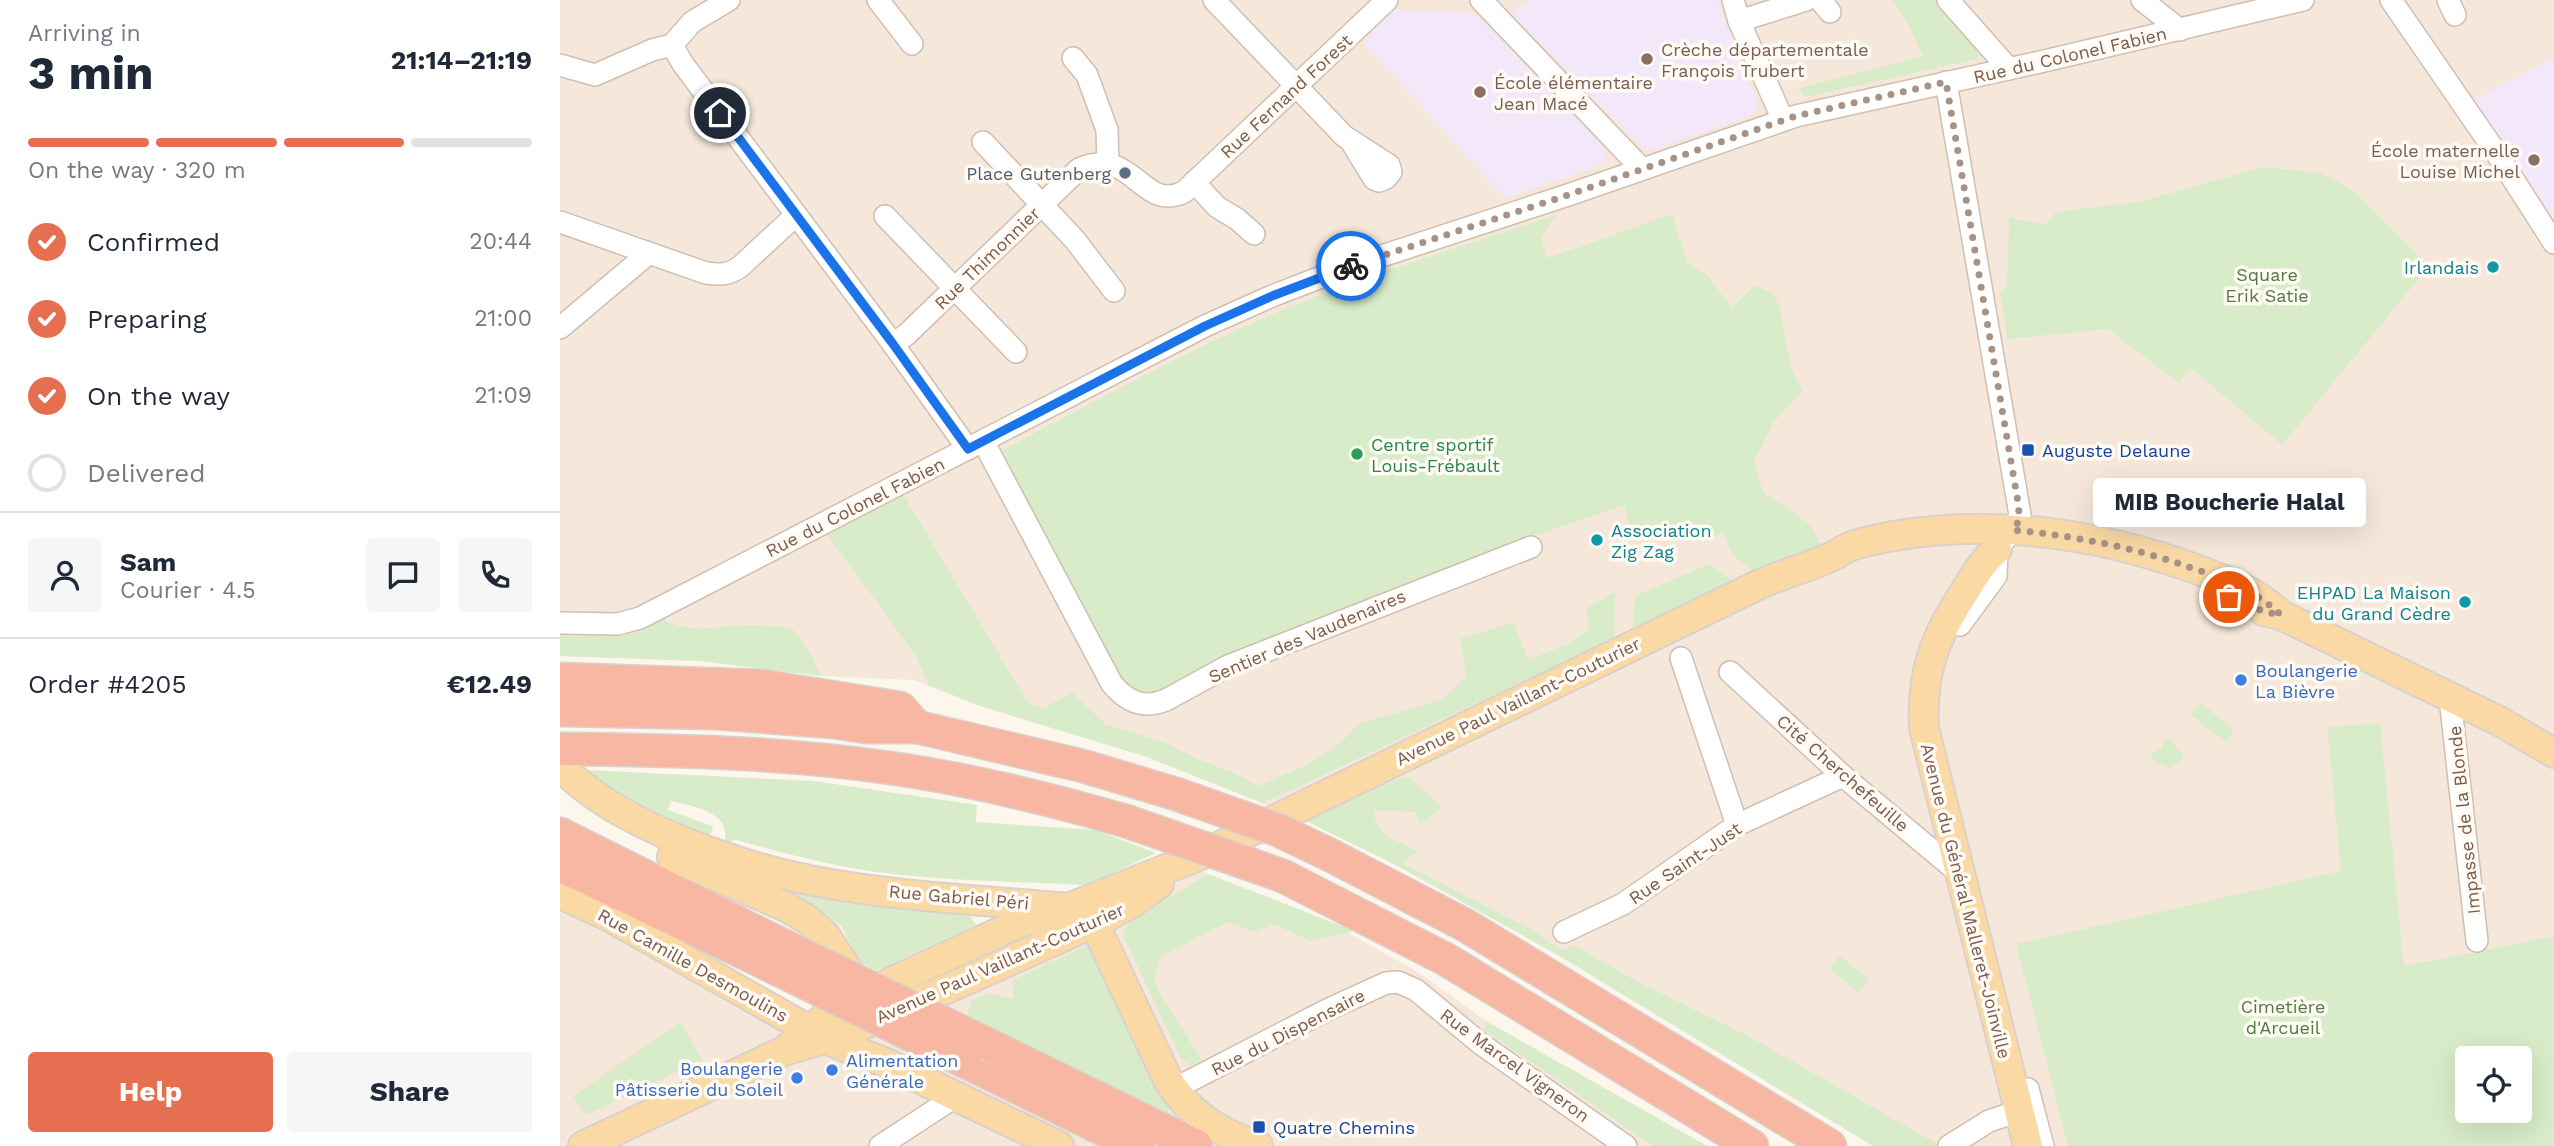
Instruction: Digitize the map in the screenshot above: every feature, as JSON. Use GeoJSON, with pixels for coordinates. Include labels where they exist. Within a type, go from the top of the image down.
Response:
{"type":"FeatureCollection","features":[{"type":"Feature","properties":{"kind":"highway"},"geometry":{"type":"LineString","coordinates":[[560,678],[762,687],[900,708],[917,727]]}},
{"type":"Feature","properties":{"kind":"highway"},"geometry":{"type":"LineString","coordinates":[[560,710],[714,713],[866,727],[917,727],[1083,766],[1176,794],[1278,830],[1465,925],[1830,1146]]}},
{"type":"Feature","properties":{"kind":"highway"},"geometry":{"type":"LineString","coordinates":[[563,755],[778,756],[881,766],[1024,793],[1126,821],[1283,876],[1447,960],[1752,1146]]}},
{"type":"Feature","properties":{"kind":"highway"},"geometry":{"type":"LineString","coordinates":[[560,834],[964,1061],[1137,1146]]}},
{"type":"Feature","properties":{"kind":"highway"},"geometry":{"type":"LineString","coordinates":[[560,865],[995,1048],[1196,1146]]}},
{"type":"Feature","properties":{"kind":"main road","name":"Avenue Paul Vaillant-Couturier"},"geometry":{"type":"LineString","coordinates":[[868,1009],[895,980],[1019,923],[1068,908],[1206,853],[1758,585],[1833,556],[2005,539],[2129,562],[2180,578],[2265,612],[2281,615],[2499,721],[2554,753]]}},
{"type":"Feature","properties":{"kind":"main road","name":"Avenue du Général Malleret-Joinville"},"geometry":{"type":"LineString","coordinates":[[2005,539],[1983,561],[1945,622],[1930,658],[1924,688],[1923,715],[1925,740],[2028,1146]]}},
{"type":"Feature","properties":{"kind":"main road","name":"Avenue Paul Vaillant-Couturier"},"geometry":{"type":"LineString","coordinates":[[2499,721],[2554,740]]}},
{"type":"Feature","properties":{"kind":"main road","name":"Rue Gabriel Péri"},"geometry":{"type":"LineString","coordinates":[[563,755],[588,793],[627,816],[724,857],[812,881],[949,898],[1068,908],[1094,923]]}},
{"type":"Feature","properties":{"kind":"main road"},"geometry":{"type":"LineString","coordinates":[[560,794],[576,808],[607,827],[786,907],[808,920],[826,936],[843,960],[868,1009],[891,1065]]}},
{"type":"Feature","properties":{"kind":"main road","name":"Avenue Paul Vaillant-Couturier"},"geometry":{"type":"LineString","coordinates":[[583,1146],[784,1051],[810,1031],[868,1009],[978,975],[1094,923],[1132,903],[1206,853]]}},
{"type":"Feature","properties":{"kind":"main road","name":"Rue Camille Desmoulins"},"geometry":{"type":"LineString","coordinates":[[560,894],[610,917],[810,1031]]}},
{"type":"Feature","properties":{"kind":"main road"},"geometry":{"type":"LineString","coordinates":[[978,975],[1018,943],[1019,923],[1012,912],[993,901]]}},
{"type":"Feature","properties":{"kind":"main road"},"geometry":{"type":"LineString","coordinates":[[1094,923],[1174,1089],[1183,1102],[1204,1120],[1235,1138],[1258,1146]]}},
{"type":"Feature","properties":{"kind":"main road"},"geometry":{"type":"LineString","coordinates":[[826,936],[810,1031],[891,1065],[1052,1145]]}},
{"type":"Feature","properties":{"kind":"street"},"geometry":{"type":"LineString","coordinates":[[560,65],[595,75],[672,45],[692,22],[729,0]]}},
{"type":"Feature","properties":{"kind":"street"},"geometry":{"type":"LineString","coordinates":[[878,0],[912,44]]}},
{"type":"Feature","properties":{"kind":"street","name":"Rue Fernand Forest"},"geometry":{"type":"LineString","coordinates":[[1189,187],[1387,0]]}},
{"type":"Feature","properties":{"kind":"street"},"geometry":{"type":"LineString","coordinates":[[1482,0],[1642,169]]}},
{"type":"Feature","properties":{"kind":"street"},"geometry":{"type":"LineString","coordinates":[[1733,0],[1739,20],[1783,120]]}},
{"type":"Feature","properties":{"kind":"street"},"geometry":{"type":"LineString","coordinates":[[1739,20],[1806,0]]}},
{"type":"Feature","properties":{"kind":"street"},"geometry":{"type":"LineString","coordinates":[[1948,0],[2009,69]]}},
{"type":"Feature","properties":{"kind":"street"},"geometry":{"type":"LineString","coordinates":[[2142,0],[2180,30]]}},
{"type":"Feature","properties":{"kind":"street","name":"Rue du Colonel Fabien"},"geometry":{"type":"LineString","coordinates":[[560,623],[618,624],[640,618],[1205,326],[1342,269],[1783,120],[2303,0]]}},
{"type":"Feature","properties":{"kind":"street"},"geometry":{"type":"LineString","coordinates":[[2391,0],[2495,151],[2554,243]]}},
{"type":"Feature","properties":{"kind":"street"},"geometry":{"type":"LineString","coordinates":[[1218,2],[1352,143]]}},
{"type":"Feature","properties":{"kind":"street","name":"Sentier des Vaudenaires"},"geometry":{"type":"LineString","coordinates":[[672,45],[893,344],[975,445],[1112,684],[1127,699],[1141,704],[1166,700],[1228,666],[1531,547]]}},
{"type":"Feature","properties":{"kind":"street"},"geometry":{"type":"LineString","coordinates":[[1073,58],[1087,75],[1107,130],[1108,164],[1119,166],[1151,191],[1175,196],[1189,187],[1237,219],[1254,234]]}},
{"type":"Feature","properties":{"kind":"street"},"geometry":{"type":"LineString","coordinates":[[1946,82],[2019,508],[2018,522],[2005,539]]}},
{"type":"Feature","properties":{"kind":"street"},"geometry":{"type":"LineString","coordinates":[[983,142],[1074,240],[1114,291]]}},
{"type":"Feature","properties":{"kind":"street","name":"Rue Thimonnier"},"geometry":{"type":"LineString","coordinates":[[893,344],[955,289],[1079,169],[1108,164]]}},
{"type":"Feature","properties":{"kind":"street"},"geometry":{"type":"LineString","coordinates":[[560,222],[706,272],[727,274],[741,266],[796,215]]}},
{"type":"Feature","properties":{"kind":"street"},"geometry":{"type":"LineString","coordinates":[[885,216],[1016,352]]}},
{"type":"Feature","properties":{"kind":"street"},"geometry":{"type":"LineString","coordinates":[[560,328],[649,253]]}},
{"type":"Feature","properties":{"kind":"street","name":"Avenue du Général Malleret-Joinville"},"geometry":{"type":"LineString","coordinates":[[2005,539],[1996,576],[1964,618],[1947,650],[1938,684],[1936,719],[1938,740],[2043,1146]]}},
{"type":"Feature","properties":{"kind":"street"},"geometry":{"type":"LineString","coordinates":[[1681,658],[1737,825]]}},
{"type":"Feature","properties":{"kind":"street","name":"Cité Cherchefeuille"},"geometry":{"type":"LineString","coordinates":[[1730,672],[1843,776],[1958,872]]}},
{"type":"Feature","properties":{"kind":"street","name":"Impasse de la Blonde"},"geometry":{"type":"LineString","coordinates":[[2450,698],[2477,941]]}},
{"type":"Feature","properties":{"kind":"street","name":"Rue Saint-Just"},"geometry":{"type":"LineString","coordinates":[[1564,932],[1623,904],[1737,825],[1843,776]]}},
{"type":"Feature","properties":{"kind":"street","name":"Rue du Dispensaire"},"geometry":{"type":"LineString","coordinates":[[1174,1089],[1380,986],[1392,982],[1404,984]]}},
{"type":"Feature","properties":{"kind":"street","name":"Rue Marcel Vigneron"},"geometry":{"type":"LineString","coordinates":[[1404,984],[1416,990],[1509,1065],[1626,1146]]}},
{"type":"Feature","properties":{"kind":"street"},"geometry":{"type":"LineString","coordinates":[[880,1146],[956,1097]]}},
{"type":"Feature","properties":{"kind":"street"},"geometry":{"type":"LineString","coordinates":[[1949,1146],[1989,1121],[2019,1111]]}},
{"type":"Feature","properties":{"kind":"shaded area"},"geometry":{"type":"Polygon","coordinates":[[[560,0],[2554,0],[2554,1146],[1873,1146],[1556,954],[1394,864],[1302,819],[1144,756],[980,706],[913,680],[821,676],[701,661],[560,656],[560,0]]]}},
{"type":"Feature","properties":{"kind":"shaded area","name":"Crèche départementale François Trubert"},"geometry":{"type":"Polygon","coordinates":[[[1531,0],[1717,0],[1746,78],[1757,97],[1753,115],[1648,151],[1643,149],[1511,13],[1531,0]]]}},
{"type":"Feature","properties":{"kind":"shaded area","name":"École élémentaire Jean Macé"},"geometry":{"type":"Polygon","coordinates":[[[1392,11],[1469,13],[1478,17],[1607,151],[1604,164],[1505,198],[1364,43],[1371,37],[1374,28],[1392,11]]]}},
{"type":"Feature","properties":{"kind":"shaded area","name":"École maternelle Louise Michel"},"geometry":{"type":"Polygon","coordinates":[[[2554,58],[2554,220],[2474,100],[2554,58]]]}},
{"type":"Feature","properties":{"kind":"shaded area"},"geometry":{"type":"Polygon","coordinates":[[[1192,867],[1352,935],[1418,972],[1486,1021],[1486,1030],[1652,1146],[560,1146],[560,904],[829,1043],[1192,867]]]}},
{"type":"Feature","properties":{"kind":"green space"},"geometry":{"type":"Polygon","coordinates":[[[1893,0],[1939,0],[1978,44],[1977,59],[1805,97],[1800,88],[1923,56],[1893,0]]]}},
{"type":"Feature","properties":{"kind":"green space","name":"Square Erik Satie"},"geometry":{"type":"Polygon","coordinates":[[[2263,167],[2322,173],[2355,192],[2429,266],[2282,445],[2191,368],[2179,383],[2108,329],[2007,339],[2000,293],[2007,287],[2009,218],[2047,224],[2056,212],[2143,201],[2263,167]]]}},
{"type":"Feature","properties":{"kind":"green space","name":"Centre sportif Louis-Frébault"},"geometry":{"type":"Polygon","coordinates":[[[1672,214],[1688,262],[1707,275],[1732,308],[1754,285],[1774,294],[1792,366],[1803,390],[1773,423],[1754,461],[1763,492],[1811,525],[1821,545],[1755,573],[1732,554],[1723,533],[1712,537],[1689,520],[1659,529],[1636,527],[1629,523],[1624,505],[1498,548],[1163,695],[1141,693],[1122,683],[997,453],[1132,381],[1236,330],[1377,274],[1556,215],[1541,237],[1548,258],[1672,214]]]}},
{"type":"Feature","properties":{"kind":"green space"},"geometry":{"type":"Polygon","coordinates":[[[903,494],[1028,703],[1043,709],[1072,692],[1106,725],[1164,742],[1258,786],[1307,765],[1340,744],[1358,724],[1443,699],[1466,676],[1460,639],[1514,622],[1528,660],[1568,644],[1588,630],[1587,608],[1615,592],[1614,639],[1263,803],[1144,756],[980,706],[929,685],[916,656],[826,533],[903,494]]]}},
{"type":"Feature","properties":{"kind":"green space"},"geometry":{"type":"Polygon","coordinates":[[[1710,564],[1735,583],[1632,632],[1635,596],[1710,564]]]}},
{"type":"Feature","properties":{"kind":"green space"},"geometry":{"type":"Polygon","coordinates":[[[663,618],[681,627],[692,628],[748,625],[792,628],[810,653],[821,676],[701,661],[560,656],[560,636],[633,634],[663,618]]]}},
{"type":"Feature","properties":{"kind":"green space"},"geometry":{"type":"Polygon","coordinates":[[[2201,703],[2234,730],[2225,742],[2191,715],[2201,703]]]}},
{"type":"Feature","properties":{"kind":"green space","name":"Cimetière d'Arcueil"},"geometry":{"type":"Polygon","coordinates":[[[2380,723],[2404,966],[2554,936],[2554,1146],[2068,1146],[2016,944],[2341,871],[2327,727],[2380,723]]]}},
{"type":"Feature","properties":{"kind":"green space"},"geometry":{"type":"Polygon","coordinates":[[[2170,738],[2184,757],[2168,768],[2163,763],[2159,766],[2150,755],[2170,738]]]}},
{"type":"Feature","properties":{"kind":"green space"},"geometry":{"type":"Polygon","coordinates":[[[586,770],[814,781],[977,805],[976,822],[1096,830],[1156,853],[1081,885],[890,874],[814,860],[733,839],[731,844],[724,842],[722,824],[709,812],[671,801],[668,810],[712,826],[713,830],[709,836],[629,798],[586,770]]]}},
{"type":"Feature","properties":{"kind":"green space"},"geometry":{"type":"Polygon","coordinates":[[[1408,776],[1442,807],[1421,824],[1415,812],[1373,810],[1382,832],[1417,850],[1401,863],[1539,933],[1545,940],[1563,950],[1573,945],[1640,983],[1750,1037],[1941,1146],[1873,1146],[1556,954],[1394,864],[1302,819],[1408,776]]]}},
{"type":"Feature","properties":{"kind":"green space"},"geometry":{"type":"Polygon","coordinates":[[[1208,874],[1355,931],[1310,941],[1274,924],[1256,932],[1228,922],[1161,956],[1154,980],[1202,1060],[1190,1066],[1180,1057],[1123,935],[1132,920],[1208,874]]]}},
{"type":"Feature","properties":{"kind":"green space"},"geometry":{"type":"Polygon","coordinates":[[[774,886],[851,903],[968,913],[976,925],[876,971],[859,962],[842,927],[819,909],[774,886]]]}},
{"type":"Feature","properties":{"kind":"green space"},"geometry":{"type":"Polygon","coordinates":[[[1088,945],[1169,1108],[1168,1113],[970,1017],[968,1011],[972,1000],[987,993],[1013,999],[1013,980],[1088,945]]]}},
{"type":"Feature","properties":{"kind":"green space"},"geometry":{"type":"Polygon","coordinates":[[[1840,956],[1869,980],[1858,993],[1830,968],[1840,956]]]}},
{"type":"Feature","properties":{"kind":"green space"},"geometry":{"type":"Polygon","coordinates":[[[1486,1021],[1707,1146],[1652,1146],[1485,1030],[1486,1021]]]}},
{"type":"Feature","properties":{"kind":"green space"},"geometry":{"type":"Polygon","coordinates":[[[681,1022],[702,1060],[586,1115],[573,1096],[681,1022]]]}},
{"type":"Feature","properties":{"kind":"way so far"},"geometry":{"type":"LineString","coordinates":[[1351,266],[1796,116],[1946,82],[2019,508],[2020,515],[2013,530],[2071,536],[2165,558],[2255,594],[2281,615],[2265,612],[2229,597]]}},
{"type":"Feature","properties":{"kind":"place","name":"Crèche départementale François Trubert"},"geometry":{"type":"Point","coordinates":[1647,59]}},
{"type":"Feature","properties":{"kind":"place","name":"École élémentaire Jean Macé"},"geometry":{"type":"Point","coordinates":[1480,92]}},
{"type":"Feature","properties":{"kind":"place","name":"École maternelle Louise Michel"},"geometry":{"type":"Point","coordinates":[2534,160]}},
{"type":"Feature","properties":{"kind":"place","name":"Place Gutenberg"},"geometry":{"type":"Point","coordinates":[1125,173]}},
{"type":"Feature","properties":{"kind":"place","name":"Irlandais"},"geometry":{"type":"Point","coordinates":[2493,267]}},
{"type":"Feature","properties":{"kind":"place","name":"Auguste Delaune"},"geometry":{"type":"Point","coordinates":[2028,450]}},
{"type":"Feature","properties":{"kind":"place","name":"Centre sportif Louis-Frébault"},"geometry":{"type":"Point","coordinates":[1357,454]}},
{"type":"Feature","properties":{"kind":"place","name":"Association Zig Zag"},"geometry":{"type":"Point","coordinates":[1597,540]}},
{"type":"Feature","properties":{"kind":"place","name":"MIB Boucherie Halal"},"geometry":{"type":"Point","coordinates":[2229,597]}},
{"type":"Feature","properties":{"kind":"place","name":"EHPAD La Maison du Grand Cèdre"},"geometry":{"type":"Point","coordinates":[2465,602]}},
{"type":"Feature","properties":{"kind":"place","name":"Boulangerie La Bièvre"},"geometry":{"type":"Point","coordinates":[2241,680]}},
{"type":"Feature","properties":{"kind":"place","name":"Alimentation Générale"},"geometry":{"type":"Point","coordinates":[832,1070]}},
{"type":"Feature","properties":{"kind":"place","name":"Boulangerie Pâtisserie du Soleil"},"geometry":{"type":"Point","coordinates":[797,1078]}},
{"type":"Feature","properties":{"kind":"place","name":"Quatre Chemins"},"geometry":{"type":"Point","coordinates":[1259,1127]}},
{"type":"Feature","properties":{"kind":"route"},"geometry":{"type":"LineString","coordinates":[[720,113],[968,449],[1205,326],[1272,296],[1351,266]]}}]}
